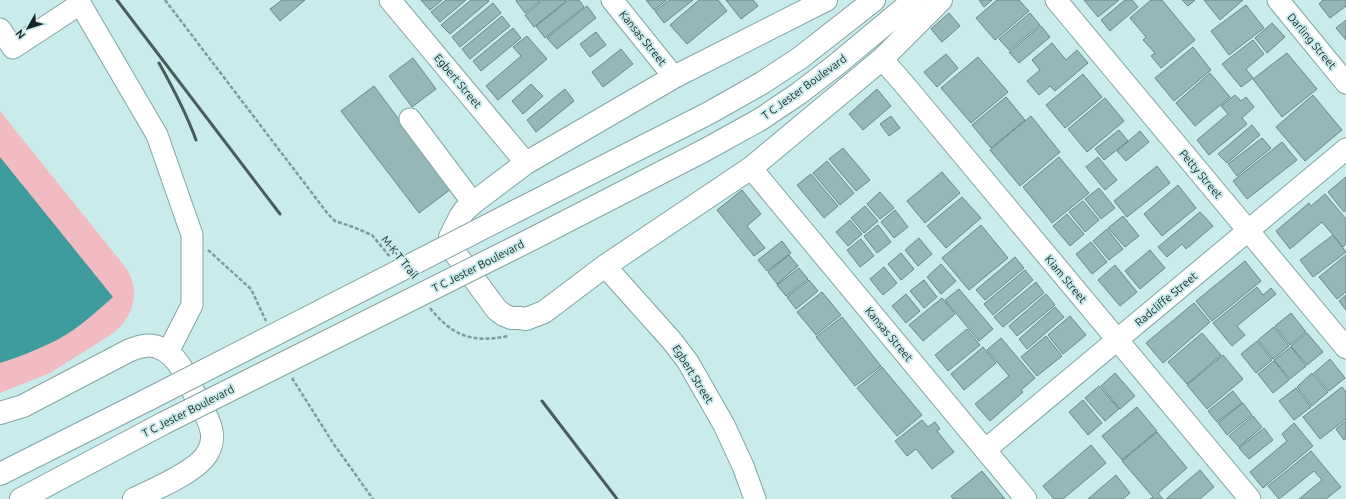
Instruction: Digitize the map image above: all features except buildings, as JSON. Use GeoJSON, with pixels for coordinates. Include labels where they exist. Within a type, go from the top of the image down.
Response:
{"type":"FeatureCollection","features":[{"type":"Feature","properties":{"kind":"main road"},"geometry":{"type":"LineString","coordinates":[[826,0],[674,77],[526,163],[464,211],[450,237],[450,243],[452,249],[497,310],[511,318],[526,319],[544,312],[605,266],[751,168],[882,59],[941,0]]}},
{"type":"Feature","properties":{"kind":"main road"},"geometry":{"type":"LineString","coordinates":[[0,474],[702,117],[762,83],[800,58],[874,0]]}},
{"type":"Feature","properties":{"kind":"main road","name":"T C Jester Boulevard"},"geometry":{"type":"LineString","coordinates":[[21,499],[164,423],[532,239],[705,150],[761,119],[798,94],[836,65],[914,0]]}},
{"type":"Feature","properties":{"kind":"main road"},"geometry":{"type":"LineString","coordinates":[[0,413],[23,406],[130,350],[149,346],[168,352],[181,368],[207,418],[212,436],[208,452],[200,463],[163,493],[134,499]]}},
{"type":"Feature","properties":{"kind":"street","name":"Egbert Street"},"geometry":{"type":"LineString","coordinates":[[390,0],[526,163]]}},
{"type":"Feature","properties":{"kind":"street","name":"Kansas Street"},"geometry":{"type":"LineString","coordinates":[[612,0],[674,77]]}},
{"type":"Feature","properties":{"kind":"street","name":"Petty Street"},"geometry":{"type":"LineString","coordinates":[[1056,0],[1346,348]]}},
{"type":"Feature","properties":{"kind":"street","name":"Darling Street"},"geometry":{"type":"LineString","coordinates":[[1278,0],[1346,83]]}},
{"type":"Feature","properties":{"kind":"street"},"geometry":{"type":"LineString","coordinates":[[0,29],[13,48],[79,2],[157,135],[192,235],[192,305],[168,352]]}},
{"type":"Feature","properties":{"kind":"street","name":"Kiam Street"},"geometry":{"type":"LineString","coordinates":[[882,59],[1250,499]]}},
{"type":"Feature","properties":{"kind":"street"},"geometry":{"type":"LineString","coordinates":[[410,118],[473,203]]}},
{"type":"Feature","properties":{"kind":"street","name":"Radcliffe Street"},"geometry":{"type":"LineString","coordinates":[[985,450],[1346,149]]}},
{"type":"Feature","properties":{"kind":"street","name":"Kansas Street"},"geometry":{"type":"LineString","coordinates":[[751,168],[1026,499]]}},
{"type":"Feature","properties":{"kind":"street","name":"Egbert Street"},"geometry":{"type":"LineString","coordinates":[[605,266],[672,341],[688,362],[724,425],[743,466],[755,499]]}},
{"type":"Feature","properties":{"kind":"path","name":"M-K-T Trail"},"geometry":{"type":"LineString","coordinates":[[165,0],[328,214],[335,221],[372,235],[393,261]]}},
{"type":"Feature","properties":{"kind":"path"},"geometry":{"type":"LineString","coordinates":[[426,304],[447,327],[464,335],[486,339],[512,335]]}},
{"type":"Feature","properties":{"kind":"shaded area"},"geometry":{"type":"Polygon","coordinates":[[[0,111],[126,268],[134,286],[134,295],[130,312],[112,334],[50,373],[0,393],[0,111]]]}},
{"type":"Feature","properties":{"kind":"water"},"geometry":{"type":"Polygon","coordinates":[[[0,157],[113,297],[65,336],[36,350],[0,363],[0,157]]]}},
{"type":"Feature","properties":{"kind":"railway"},"geometry":{"type":"LineString","coordinates":[[117,0],[280,214]]}},
{"type":"Feature","properties":{"kind":"railway"},"geometry":{"type":"LineString","coordinates":[[159,63],[184,110],[196,140]]}},
{"type":"Feature","properties":{"kind":"railway"},"geometry":{"type":"LineString","coordinates":[[542,401],[617,499]]}}]}
